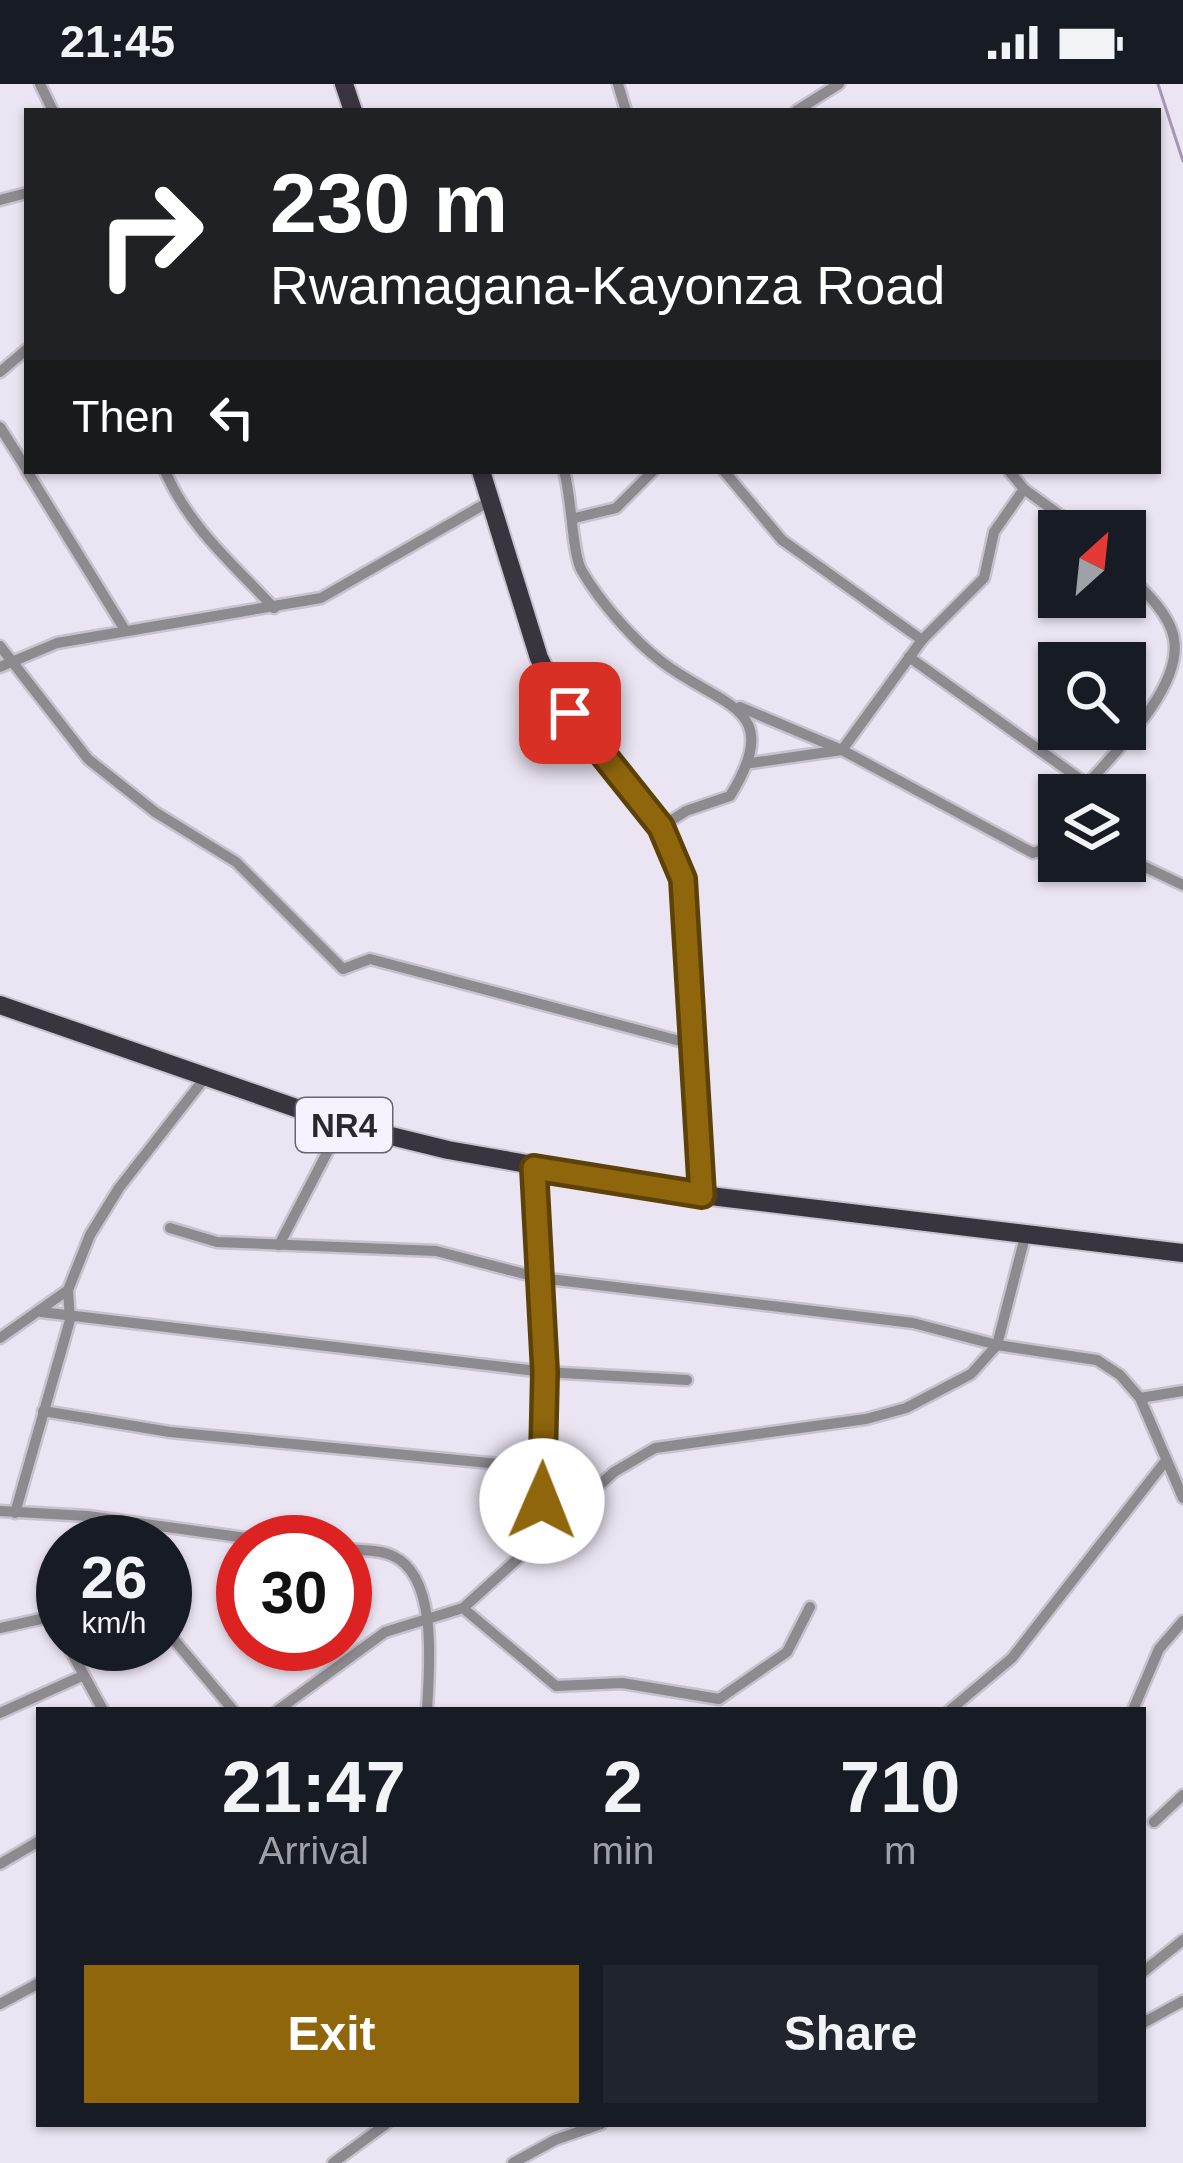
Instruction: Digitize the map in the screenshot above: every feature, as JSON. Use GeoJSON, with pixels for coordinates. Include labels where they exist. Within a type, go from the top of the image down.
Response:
{"type":"FeatureCollection","features":[{"type":"Feature","properties":{"kind":"highway"},"geometry":{"type":"LineString","coordinates":[[482,474],[539,658],[556,692],[661,827],[683,879],[702,1195]]}},
{"type":"Feature","properties":{"kind":"highway","name":"NR4"},"geometry":{"type":"LineString","coordinates":[[0,1005],[342,1124],[534,1168],[702,1195],[1183,1253]]}},
{"type":"Feature","properties":{"kind":"street"},"geometry":{"type":"LineString","coordinates":[[801,108],[839,84]]}},
{"type":"Feature","properties":{"kind":"street"},"geometry":{"type":"LineString","coordinates":[[0,372],[24,352]]}},
{"type":"Feature","properties":{"kind":"street"},"geometry":{"type":"LineString","coordinates":[[0,428],[24,466]]}},
{"type":"Feature","properties":{"kind":"street"},"geometry":{"type":"LineString","coordinates":[[29,474],[125,630]]}},
{"type":"Feature","properties":{"kind":"street"},"geometry":{"type":"LineString","coordinates":[[166,474],[179,505],[207,540],[274,608]]}},
{"type":"Feature","properties":{"kind":"street"},"geometry":{"type":"LineString","coordinates":[[565,474],[575,518],[575,553],[595,589],[652,653],[731,704],[842,750],[1033,854],[1038,852]]}},
{"type":"Feature","properties":{"kind":"street"},"geometry":{"type":"LineString","coordinates":[[575,518],[616,508],[650,474]]}},
{"type":"Feature","properties":{"kind":"street"},"geometry":{"type":"LineString","coordinates":[[727,474],[782,540],[922,640]]}},
{"type":"Feature","properties":{"kind":"street"},"geometry":{"type":"LineString","coordinates":[[1012,474],[1053,510]]}},
{"type":"Feature","properties":{"kind":"street"},"geometry":{"type":"LineString","coordinates":[[751,763],[842,750],[922,640],[984,578],[994,532],[1024,489]]}},
{"type":"Feature","properties":{"kind":"street"},"geometry":{"type":"LineString","coordinates":[[5,663],[56,643],[321,598],[493,500]]}},
{"type":"Feature","properties":{"kind":"street"},"geometry":{"type":"LineString","coordinates":[[1097,774],[1145,720],[1175,653],[1170,624],[1146,596]]}},
{"type":"Feature","properties":{"kind":"street"},"geometry":{"type":"LineString","coordinates":[[0,646],[5,663],[88,759],[155,812],[236,862],[343,969],[370,959],[695,1045]]}},
{"type":"Feature","properties":{"kind":"street"},"geometry":{"type":"LineString","coordinates":[[909,657],[1062,774]]}},
{"type":"Feature","properties":{"kind":"street"},"geometry":{"type":"LineString","coordinates":[[661,827],[686,811],[722,802],[751,763],[751,728],[731,704]]}},
{"type":"Feature","properties":{"kind":"street"},"geometry":{"type":"LineString","coordinates":[[1146,867],[1183,885]]}},
{"type":"Feature","properties":{"kind":"street"},"geometry":{"type":"LineString","coordinates":[[15,1513],[70,1320],[68,1290],[90,1235],[119,1188],[204,1079]]}},
{"type":"Feature","properties":{"kind":"street"},"geometry":{"type":"LineString","coordinates":[[279,1245],[342,1124]]}},
{"type":"Feature","properties":{"kind":"street"},"geometry":{"type":"LineString","coordinates":[[534,1168],[545,1372],[542,1533]]}},
{"type":"Feature","properties":{"kind":"street"},"geometry":{"type":"LineString","coordinates":[[170,1228],[197,1240],[436,1251],[540,1278],[913,1323],[997,1345],[1107,1364],[1140,1398],[1164,1463],[1183,1498]]}},
{"type":"Feature","properties":{"kind":"street"},"geometry":{"type":"LineString","coordinates":[[282,1707],[385,1632],[463,1608],[614,1472],[656,1448],[866,1419],[906,1408],[971,1374],[997,1345],[1026,1233]]}},
{"type":"Feature","properties":{"kind":"street"},"geometry":{"type":"LineString","coordinates":[[0,1338],[68,1290]]}},
{"type":"Feature","properties":{"kind":"street"},"geometry":{"type":"LineString","coordinates":[[41,1312],[70,1320],[237,1332],[545,1372],[687,1380]]}},
{"type":"Feature","properties":{"kind":"street"},"geometry":{"type":"LineString","coordinates":[[1140,1398],[1183,1391]]}},
{"type":"Feature","properties":{"kind":"street"},"geometry":{"type":"LineString","coordinates":[[43,1411],[170,1432],[541,1468]]}},
{"type":"Feature","properties":{"kind":"street"},"geometry":{"type":"LineString","coordinates":[[954,1707],[1012,1658],[1164,1463]]}},
{"type":"Feature","properties":{"kind":"street"},"geometry":{"type":"LineString","coordinates":[[0,1510],[88,1516],[216,1534]]}},
{"type":"Feature","properties":{"kind":"street"},"geometry":{"type":"LineString","coordinates":[[372,1551],[389,1553],[402,1562],[430,1620],[427,1707]]}},
{"type":"Feature","properties":{"kind":"street"},"geometry":{"type":"LineString","coordinates":[[463,1608],[556,1686],[622,1684],[719,1699],[787,1652],[810,1607]]}},
{"type":"Feature","properties":{"kind":"street"},"geometry":{"type":"LineString","coordinates":[[0,1628],[36,1620]]}},
{"type":"Feature","properties":{"kind":"street"},"geometry":{"type":"LineString","coordinates":[[1133,1707],[1159,1649],[1180,1630]]}},
{"type":"Feature","properties":{"kind":"street"},"geometry":{"type":"LineString","coordinates":[[192,1661],[230,1707]]}},
{"type":"Feature","properties":{"kind":"street"},"geometry":{"type":"LineString","coordinates":[[80,1671],[101,1707]]}},
{"type":"Feature","properties":{"kind":"street"},"geometry":{"type":"LineString","coordinates":[[0,1713],[82,1676]]}},
{"type":"Feature","properties":{"kind":"street"},"geometry":{"type":"LineString","coordinates":[[1154,1822],[1183,1795]]}},
{"type":"Feature","properties":{"kind":"street"},"geometry":{"type":"LineString","coordinates":[[0,1864],[36,1843]]}},
{"type":"Feature","properties":{"kind":"street"},"geometry":{"type":"LineString","coordinates":[[1146,1970],[1183,1940]]}},
{"type":"Feature","properties":{"kind":"street"},"geometry":{"type":"LineString","coordinates":[[0,2005],[36,1985]]}},
{"type":"Feature","properties":{"kind":"street"},"geometry":{"type":"LineString","coordinates":[[1146,2021],[1183,2001]]}},
{"type":"Feature","properties":{"kind":"street"},"geometry":{"type":"LineString","coordinates":[[333,2163],[382,2127]]}},
{"type":"Feature","properties":{"kind":"street"},"geometry":{"type":"LineString","coordinates":[[513,2163],[592,2127]]}},
{"type":"Feature","properties":{"kind":"waterway"},"geometry":{"type":"LineString","coordinates":[[1158,84],[1183,161]]}},
{"type":"Feature","properties":{"kind":"route"},"geometry":{"type":"LineString","coordinates":[[542,1501],[545,1372],[534,1168],[702,1195],[683,879],[661,827],[570,713]]}}]}
